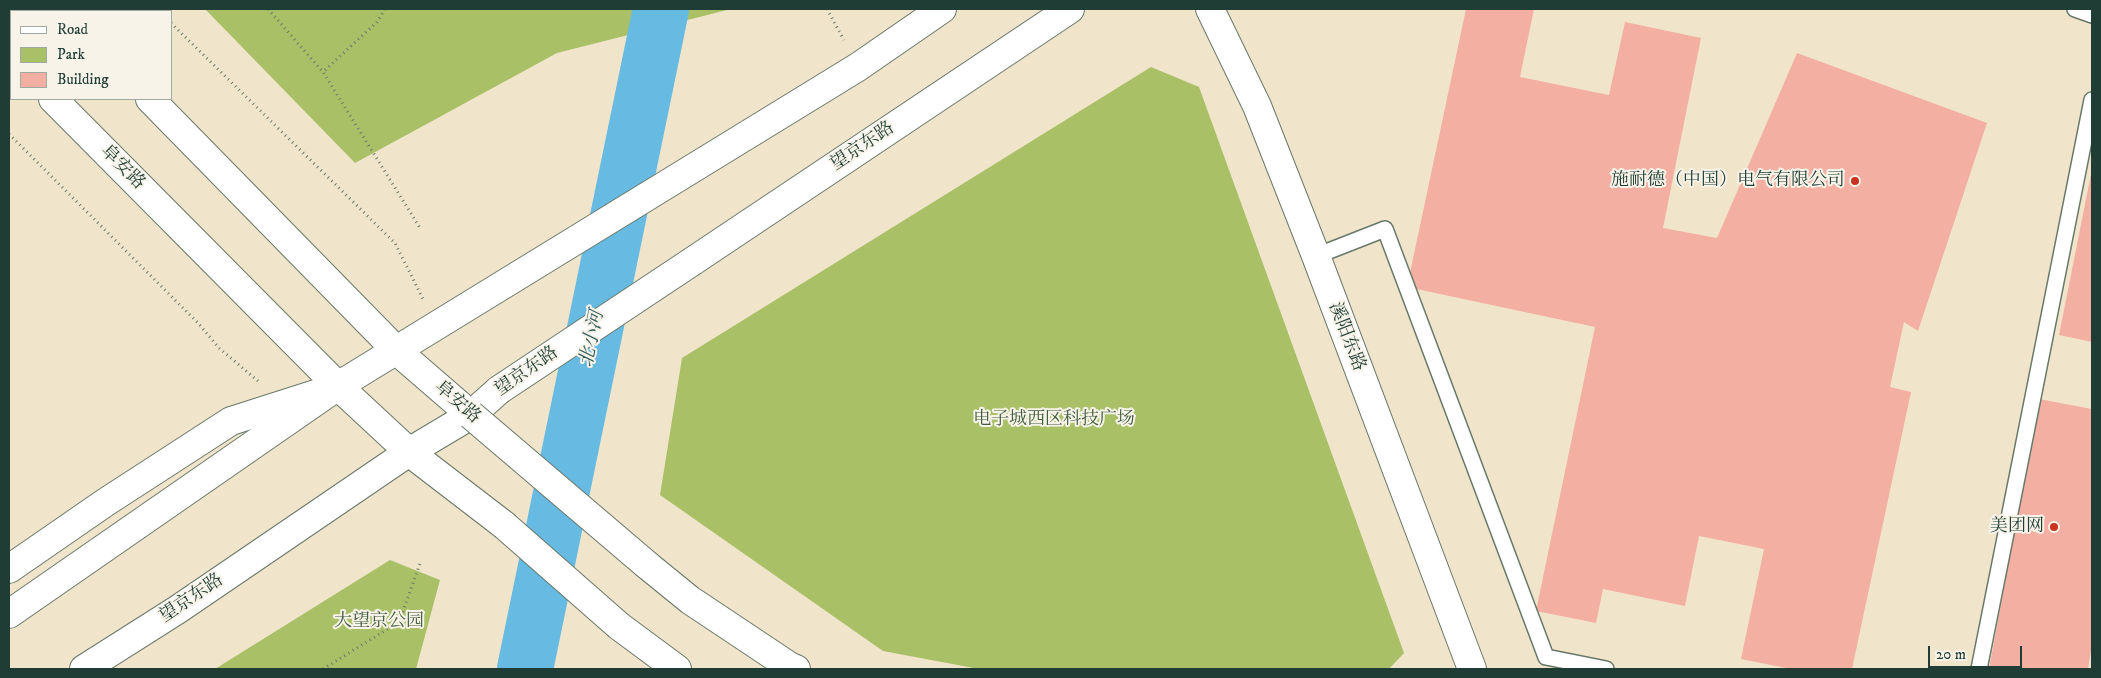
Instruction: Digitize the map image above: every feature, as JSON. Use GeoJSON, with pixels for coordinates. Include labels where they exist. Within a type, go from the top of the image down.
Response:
{"type":"FeatureCollection","features":[{"type":"Feature","properties":{"kind":"main road"},"geometry":{"type":"LineString","coordinates":[[9,614],[338,386],[858,67],[942,9]]}},
{"type":"Feature","properties":{"kind":"main road","name":"望京东路"},"geometry":{"type":"LineString","coordinates":[[84,669],[177,610],[409,452],[471,415],[499,390],[1070,9]]}},
{"type":"Feature","properties":{"kind":"main road","name":"溪阳东路"},"geometry":{"type":"LineString","coordinates":[[1210,9],[1257,106],[1316,256],[1472,669]]}},
{"type":"Feature","properties":{"kind":"main road","name":"阜安路"},"geometry":{"type":"LineString","coordinates":[[54,100],[338,386],[409,452]]}},
{"type":"Feature","properties":{"kind":"main road","name":"阜安路"},"geometry":{"type":"LineString","coordinates":[[151,100],[396,351],[646,565],[690,600],[796,669]]}},
{"type":"Feature","properties":{"kind":"main road"},"geometry":{"type":"LineString","coordinates":[[9,568],[231,421],[338,386]]}},
{"type":"Feature","properties":{"kind":"main road"},"geometry":{"type":"LineString","coordinates":[[409,452],[504,525],[619,626],[676,669]]}},
{"type":"Feature","properties":{"kind":"lane"},"geometry":{"type":"LineString","coordinates":[[2075,9],[2092,15]]}},
{"type":"Feature","properties":{"kind":"lane"},"geometry":{"type":"LineString","coordinates":[[1979,669],[2092,100]]}},
{"type":"Feature","properties":{"kind":"lane"},"geometry":{"type":"LineString","coordinates":[[1316,256],[1385,230],[1546,657],[1606,669]]}},
{"type":"Feature","properties":{"kind":"path"},"geometry":{"type":"LineString","coordinates":[[268,9],[323,72],[420,228]]}},
{"type":"Feature","properties":{"kind":"path"},"geometry":{"type":"LineString","coordinates":[[323,72],[377,22],[385,9]]}},
{"type":"Feature","properties":{"kind":"path"},"geometry":{"type":"LineString","coordinates":[[827,9],[858,67]]}},
{"type":"Feature","properties":{"kind":"path"},"geometry":{"type":"LineString","coordinates":[[172,24],[395,243],[437,326]]}},
{"type":"Feature","properties":{"kind":"path"},"geometry":{"type":"LineString","coordinates":[[9,134],[198,324],[218,348],[285,404]]}},
{"type":"Feature","properties":{"kind":"path"},"geometry":{"type":"LineString","coordinates":[[324,669],[399,622],[421,561]]}},
{"type":"Feature","properties":{"kind":"green space"},"geometry":{"type":"Polygon","coordinates":[[[205,9],[731,9],[557,53],[355,163],[205,9]]]}},
{"type":"Feature","properties":{"kind":"green space","name":"电子城西区科技广场"},"geometry":{"type":"Polygon","coordinates":[[[1151,67],[1199,87],[1404,653],[1389,669],[979,669],[883,651],[660,495],[682,358],[1151,67]]]}},
{"type":"Feature","properties":{"kind":"green space","name":"大望京公园"},"geometry":{"type":"Polygon","coordinates":[[[390,560],[440,580],[416,669],[215,669],[390,560]]]}},
{"type":"Feature","properties":{"kind":"building"},"geometry":{"type":"Polygon","coordinates":[[[1466,9],[1534,9],[1520,77],[1609,95],[1625,22],[1701,38],[1663,228],[1717,238],[1797,53],[1987,123],[1918,331],[1904,322],[1890,387],[1911,392],[1852,669],[1791,669],[1741,659],[1764,549],[1699,536],[1685,606],[1603,589],[1596,623],[1536,611],[1595,327],[1407,287],[1466,9]]]}},
{"type":"Feature","properties":{"kind":"building"},"geometry":{"type":"Polygon","coordinates":[[[2092,174],[2092,342],[2059,335],[2092,174]]]}},
{"type":"Feature","properties":{"kind":"building","name":"美团网"},"geometry":{"type":"Polygon","coordinates":[[[2039,399],[2092,409],[2092,645],[2088,669],[1989,669],[2039,399]]]}},
{"type":"Feature","properties":{"kind":"waterway","name":"北小河"},"geometry":{"type":"LineString","coordinates":[[525,669],[661,9]]}},
{"type":"Feature","properties":{"kind":"place","name":"施耐德（中国）电气有限公司"},"geometry":{"type":"Point","coordinates":[1855,181]}},
{"type":"Feature","properties":{"kind":"place","name":"美团网"},"geometry":{"type":"Point","coordinates":[2054,527]}}]}
